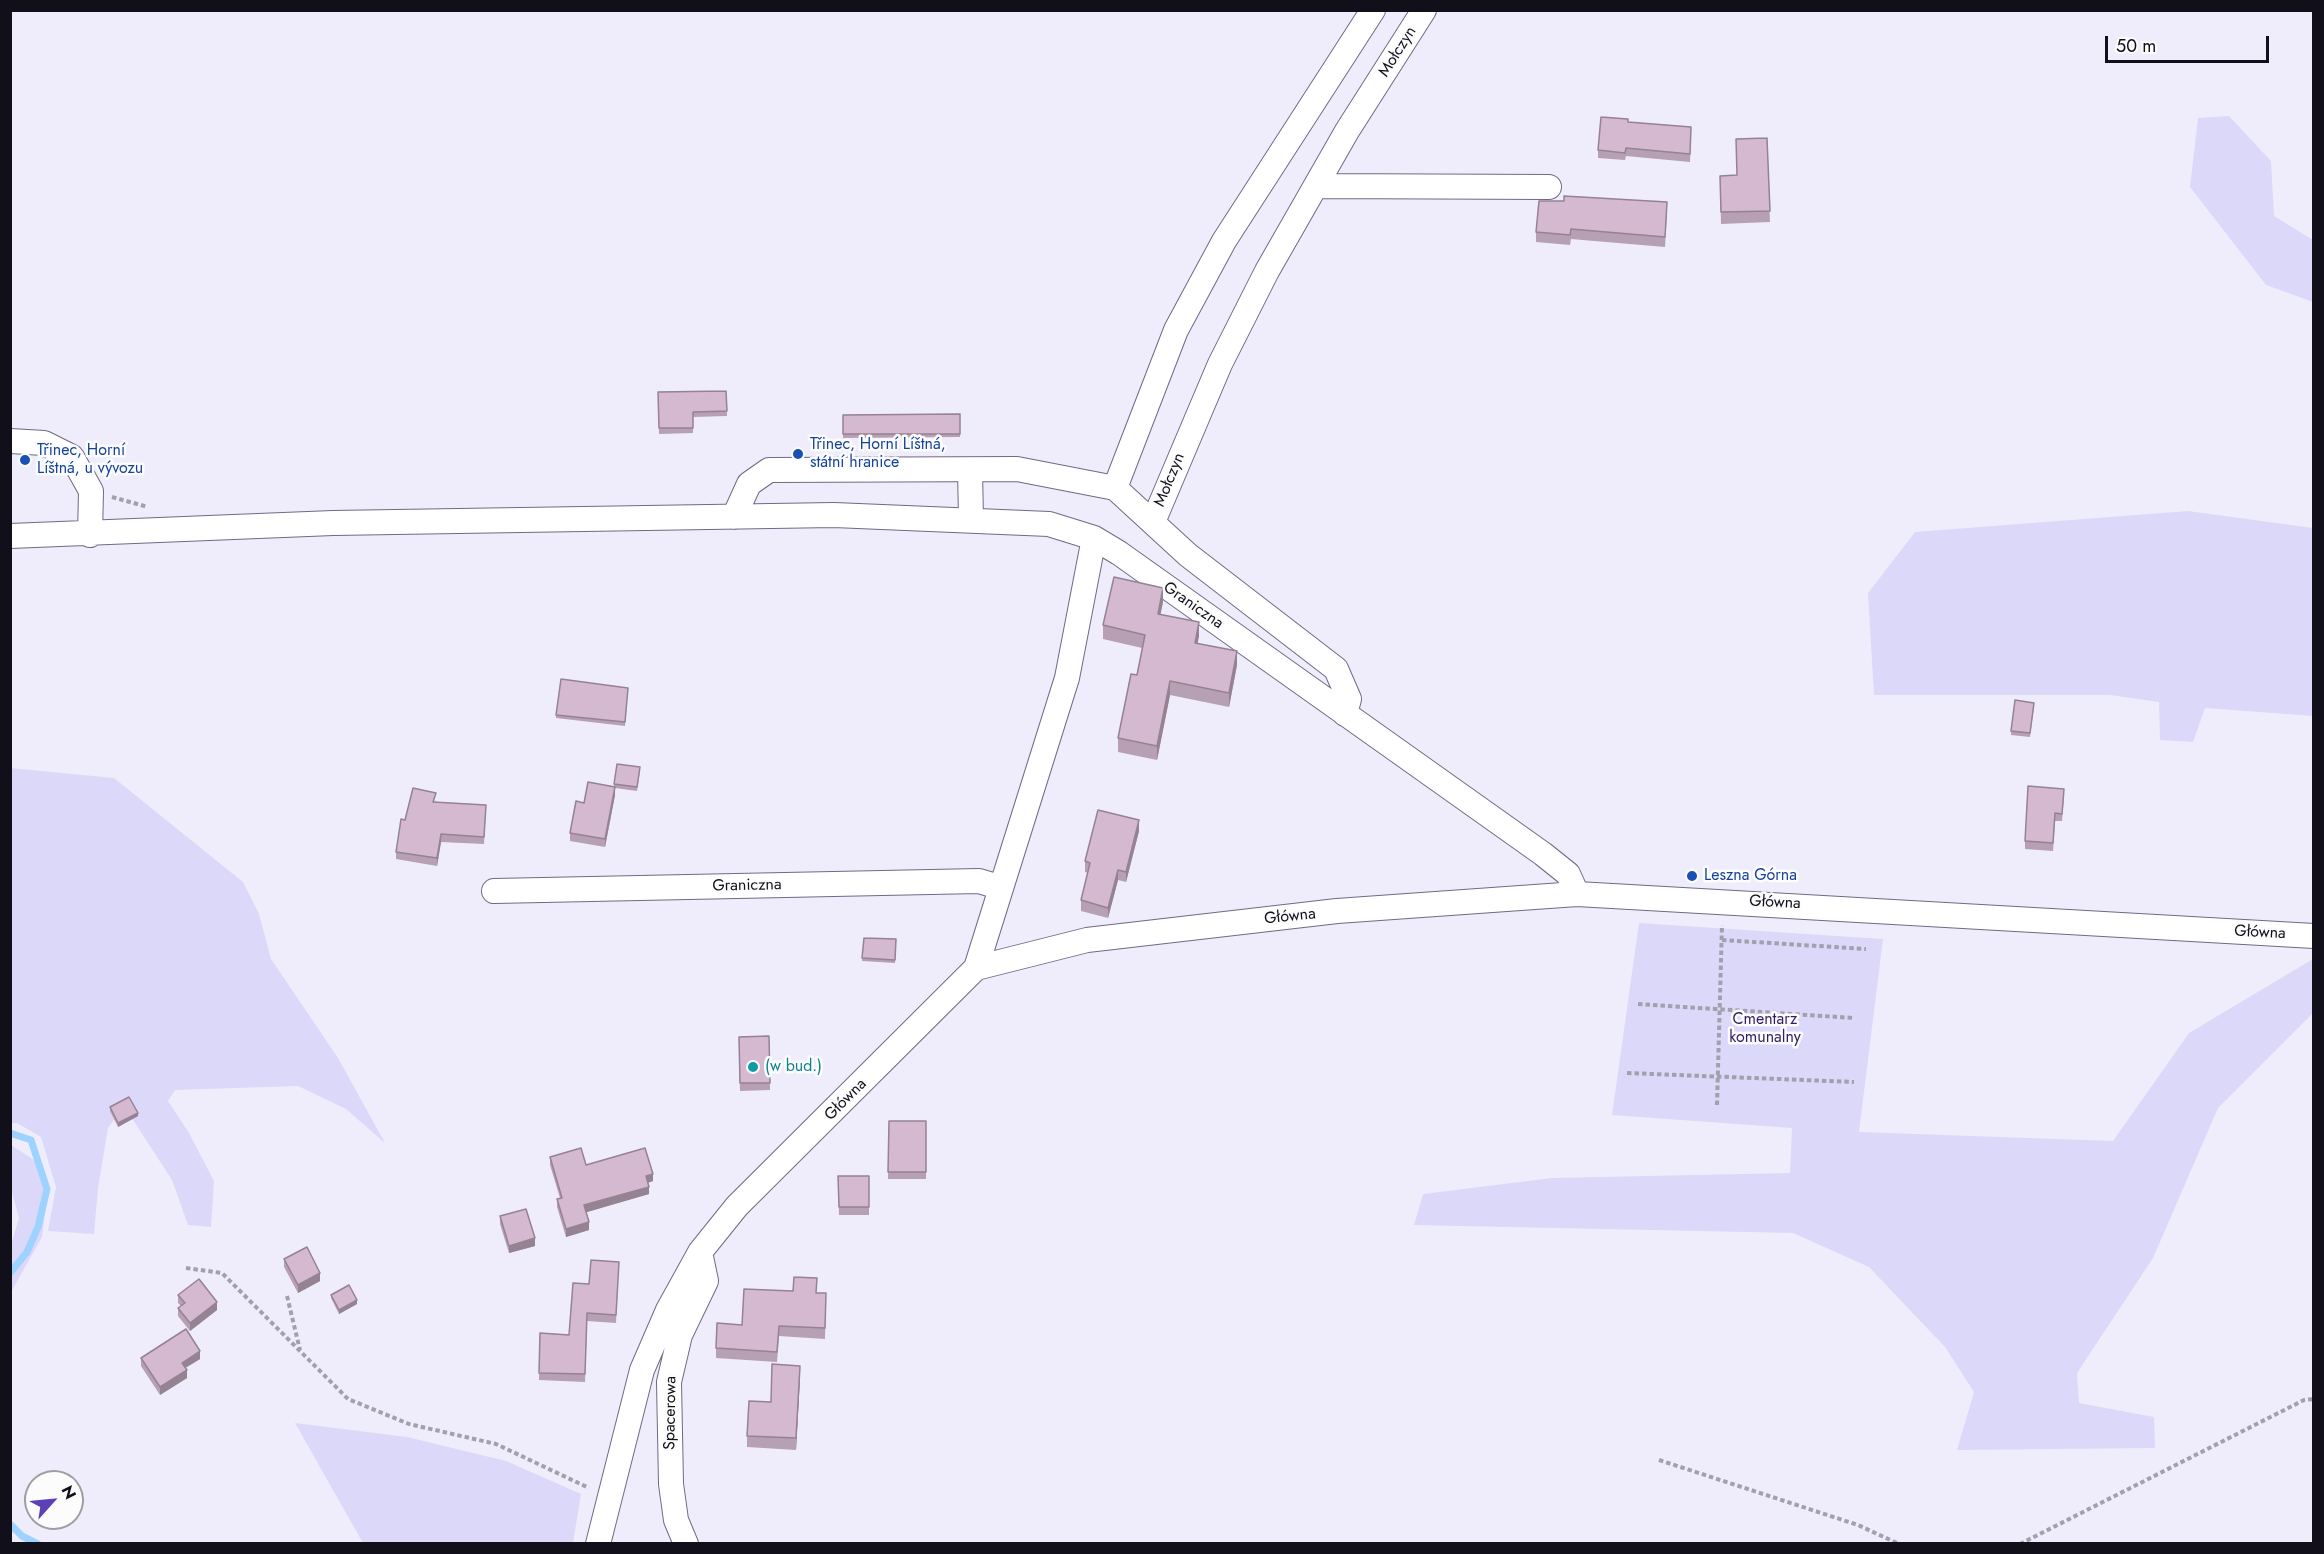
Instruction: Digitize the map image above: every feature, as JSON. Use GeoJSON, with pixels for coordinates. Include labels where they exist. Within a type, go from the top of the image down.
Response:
{"type":"FeatureCollection","features":[{"type":"Feature","properties":{"kind":"street"},"geometry":{"type":"LineString","coordinates":[[1115,488],[1146,401],[1181,320],[1224,241],[1373,10]]}},
{"type":"Feature","properties":{"kind":"street","name":"Mołczyn"},"geometry":{"type":"LineString","coordinates":[[1345,714],[1348,699],[1336,669],[1188,555],[1153,522],[1220,364],[1267,271],[1347,131],[1424,10]]}},
{"type":"Feature","properties":{"kind":"street"},"geometry":{"type":"LineString","coordinates":[[1316,186],[1549,187]]}},
{"type":"Feature","properties":{"kind":"street"},"geometry":{"type":"LineString","coordinates":[[10,441],[44,443],[72,457],[91,491],[90,535]]}},
{"type":"Feature","properties":{"kind":"street"},"geometry":{"type":"LineString","coordinates":[[734,516],[750,484],[770,470],[1017,469],[1115,488],[1153,522]]}},
{"type":"Feature","properties":{"kind":"street"},"geometry":{"type":"LineString","coordinates":[[970,470],[971,519]]}},
{"type":"Feature","properties":{"kind":"street","name":"Graniczna"},"geometry":{"type":"LineString","coordinates":[[10,536],[90,535],[333,523],[734,516],[834,515],[1049,524],[1094,538],[1128,559],[1543,854],[1568,874],[1577,894]]}},
{"type":"Feature","properties":{"kind":"street"},"geometry":{"type":"LineString","coordinates":[[976,968],[999,887],[1067,678],[1094,538]]}},
{"type":"Feature","properties":{"kind":"street","name":"Graniczna"},"geometry":{"type":"LineString","coordinates":[[494,891],[979,881],[999,887]]}},
{"type":"Feature","properties":{"kind":"street","name":"Główna"},"geometry":{"type":"LineString","coordinates":[[598,1544],[642,1370],[668,1310],[700,1252],[737,1206],[976,968],[1087,940],[1337,911],[1577,894],[1724,900],[2313,936]]}},
{"type":"Feature","properties":{"kind":"street","name":"Spacerowa"},"geometry":{"type":"LineString","coordinates":[[686,1544],[676,1520],[671,1484],[669,1383],[680,1335],[706,1281],[700,1252]]}},
{"type":"Feature","properties":{"kind":"path"},"geometry":{"type":"LineString","coordinates":[[1717,1105],[1724,900]]}},
{"type":"Feature","properties":{"kind":"path"},"geometry":{"type":"LineString","coordinates":[[1722,940],[1866,949]]}},
{"type":"Feature","properties":{"kind":"path"},"geometry":{"type":"LineString","coordinates":[[1638,1004],[1854,1018]]}},
{"type":"Feature","properties":{"kind":"path"},"geometry":{"type":"LineString","coordinates":[[1627,1073],[1854,1082]]}},
{"type":"Feature","properties":{"kind":"path"},"geometry":{"type":"LineString","coordinates":[[186,1268],[222,1273],[348,1398],[409,1424],[496,1444],[568,1479],[610,1496]]}},
{"type":"Feature","properties":{"kind":"path"},"geometry":{"type":"LineString","coordinates":[[287,1296],[300,1351]]}},
{"type":"Feature","properties":{"kind":"path"},"geometry":{"type":"LineString","coordinates":[[2020,1544],[2304,1401],[2313,1399]]}},
{"type":"Feature","properties":{"kind":"path"},"geometry":{"type":"LineString","coordinates":[[1659,1460],[1858,1525],[1899,1544]]}},
{"type":"Feature","properties":{"kind":"green space"},"geometry":{"type":"Polygon","coordinates":[[[2229,116],[2271,161],[2274,216],[2313,240],[2313,302],[2266,285],[2190,187],[2198,118],[2229,116]]]}},
{"type":"Feature","properties":{"kind":"green space"},"geometry":{"type":"Polygon","coordinates":[[[2188,511],[2313,528],[2313,716],[2205,708],[2193,742],[2160,740],[2159,702],[2110,695],[1874,695],[1868,593],[1915,532],[2188,511]]]}},
{"type":"Feature","properties":{"kind":"green space"},"geometry":{"type":"Polygon","coordinates":[[[10,768],[114,778],[243,882],[259,914],[271,959],[338,1058],[385,1143],[346,1109],[298,1086],[175,1090],[168,1101],[189,1133],[214,1181],[211,1227],[188,1225],[172,1180],[124,1106],[108,1128],[98,1188],[94,1234],[48,1231],[56,1187],[41,1137],[17,1123],[11,1123],[10,768]]]}},
{"type":"Feature","properties":{"kind":"green space","name":"Cmentarz komunalny"},"geometry":{"type":"Polygon","coordinates":[[[1639,923],[1883,939],[1859,1132],[2113,1141],[2189,1033],[2313,959],[2313,1013],[2218,1108],[2153,1258],[2077,1373],[2079,1403],[2154,1417],[2155,1448],[1957,1450],[1974,1392],[1945,1347],[1869,1267],[1793,1233],[1414,1225],[1423,1194],[1552,1178],[1790,1173],[1792,1128],[1612,1115],[1639,923]]]}},
{"type":"Feature","properties":{"kind":"green space"},"geometry":{"type":"Polygon","coordinates":[[[11,1145],[37,1162],[45,1176],[48,1192],[42,1237],[11,1292],[11,1245],[19,1218],[11,1189],[11,1145]]]}},
{"type":"Feature","properties":{"kind":"green space"},"geometry":{"type":"Polygon","coordinates":[[[295,1423],[407,1437],[506,1461],[581,1494],[573,1543],[363,1543],[295,1423]]]}},
{"type":"Feature","properties":{"kind":"building"},"geometry":{"type":"Polygon","coordinates":[[[1601,117],[1628,119],[1628,122],[1691,127],[1690,154],[1626,148],[1625,153],[1598,150],[1601,117]]]}},
{"type":"Feature","properties":{"kind":"building"},"geometry":{"type":"Polygon","coordinates":[[[1767,138],[1770,211],[1721,212],[1720,176],[1737,175],[1736,139],[1767,138]]]}},
{"type":"Feature","properties":{"kind":"building"},"geometry":{"type":"Polygon","coordinates":[[[1564,196],[1667,202],[1665,237],[1571,229],[1570,235],[1536,232],[1539,201],[1564,201],[1564,196]]]}},
{"type":"Feature","properties":{"kind":"building"},"geometry":{"type":"Polygon","coordinates":[[[726,391],[727,411],[693,412],[693,428],[659,428],[658,392],[726,391]]]}},
{"type":"Feature","properties":{"kind":"building"},"geometry":{"type":"Polygon","coordinates":[[[960,414],[960,434],[843,434],[843,415],[960,414]]]}},
{"type":"Feature","properties":{"kind":"building"},"geometry":{"type":"Polygon","coordinates":[[[1114,577],[1163,588],[1158,614],[1199,622],[1195,643],[1237,651],[1229,693],[1170,681],[1157,746],[1118,738],[1131,674],[1137,675],[1145,635],[1103,625],[1114,577]]]}},
{"type":"Feature","properties":{"kind":"building"},"geometry":{"type":"Polygon","coordinates":[[[561,679],[628,688],[625,722],[556,715],[561,679]]]}},
{"type":"Feature","properties":{"kind":"building"},"geometry":{"type":"Polygon","coordinates":[[[2015,700],[2034,703],[2030,733],[2011,731],[2015,700]]]}},
{"type":"Feature","properties":{"kind":"building"},"geometry":{"type":"Polygon","coordinates":[[[617,764],[640,767],[637,787],[614,784],[617,764]]]}},
{"type":"Feature","properties":{"kind":"building"},"geometry":{"type":"Polygon","coordinates":[[[588,782],[615,787],[605,839],[570,833],[576,801],[584,803],[588,782]]]}},
{"type":"Feature","properties":{"kind":"building"},"geometry":{"type":"Polygon","coordinates":[[[2028,786],[2064,789],[2062,814],[2055,813],[2053,843],[2025,841],[2028,786]]]}},
{"type":"Feature","properties":{"kind":"building"},"geometry":{"type":"Polygon","coordinates":[[[413,788],[436,793],[433,802],[486,805],[484,837],[441,834],[437,858],[396,852],[401,819],[405,820],[413,788]]]}},
{"type":"Feature","properties":{"kind":"building"},"geometry":{"type":"Polygon","coordinates":[[[1098,810],[1139,820],[1126,872],[1118,870],[1108,908],[1081,900],[1090,863],[1085,861],[1098,810]]]}},
{"type":"Feature","properties":{"kind":"building"},"geometry":{"type":"Polygon","coordinates":[[[864,938],[896,939],[895,960],[862,958],[864,938]]]}},
{"type":"Feature","properties":{"kind":"building","name":"(w bud.)"},"geometry":{"type":"Polygon","coordinates":[[[769,1036],[770,1083],[740,1083],[739,1037],[769,1036]]]}},
{"type":"Feature","properties":{"kind":"building"},"geometry":{"type":"Polygon","coordinates":[[[129,1097],[138,1113],[118,1123],[110,1107],[129,1097]]]}},
{"type":"Feature","properties":{"kind":"building"},"geometry":{"type":"Polygon","coordinates":[[[889,1121],[926,1121],[926,1172],[888,1172],[889,1121]]]}},
{"type":"Feature","properties":{"kind":"building"},"geometry":{"type":"Polygon","coordinates":[[[581,1148],[586,1165],[645,1148],[653,1174],[646,1176],[649,1187],[584,1205],[589,1222],[566,1229],[557,1199],[562,1198],[550,1157],[581,1148]]]}},
{"type":"Feature","properties":{"kind":"building"},"geometry":{"type":"Polygon","coordinates":[[[838,1176],[869,1176],[869,1207],[839,1207],[838,1176]]]}},
{"type":"Feature","properties":{"kind":"building"},"geometry":{"type":"Polygon","coordinates":[[[526,1209],[535,1238],[509,1246],[500,1216],[526,1209]]]}},
{"type":"Feature","properties":{"kind":"building"},"geometry":{"type":"Polygon","coordinates":[[[307,1247],[320,1273],[298,1285],[284,1259],[307,1247]]]}},
{"type":"Feature","properties":{"kind":"building"},"geometry":{"type":"Polygon","coordinates":[[[591,1260],[619,1262],[616,1315],[587,1313],[585,1374],[539,1373],[540,1333],[569,1335],[573,1283],[589,1284],[591,1260]]]}},
{"type":"Feature","properties":{"kind":"building"},"geometry":{"type":"Polygon","coordinates":[[[794,1277],[817,1278],[816,1293],[826,1293],[825,1328],[779,1326],[777,1352],[716,1348],[717,1323],[742,1325],[744,1289],[793,1291],[794,1277]]]}},
{"type":"Feature","properties":{"kind":"building"},"geometry":{"type":"Polygon","coordinates":[[[199,1279],[217,1302],[190,1323],[178,1308],[185,1303],[178,1295],[199,1279]]]}},
{"type":"Feature","properties":{"kind":"building"},"geometry":{"type":"Polygon","coordinates":[[[349,1285],[357,1300],[339,1310],[331,1295],[349,1285]]]}},
{"type":"Feature","properties":{"kind":"building"},"geometry":{"type":"Polygon","coordinates":[[[186,1329],[200,1351],[182,1363],[187,1370],[160,1387],[141,1358],[186,1329]]]}},
{"type":"Feature","properties":{"kind":"building"},"geometry":{"type":"Polygon","coordinates":[[[772,1364],[800,1366],[796,1438],[747,1436],[749,1401],[771,1402],[772,1364]]]}},
{"type":"Feature","properties":{"kind":"waterway"},"geometry":{"type":"LineString","coordinates":[[10,1133],[31,1140],[47,1189],[38,1227],[27,1252],[10,1273]]}},
{"type":"Feature","properties":{"kind":"waterway"},"geometry":{"type":"LineString","coordinates":[[10,1524],[22,1536],[38,1544]]}},
{"type":"Feature","properties":{"kind":"place","name":"Třinec, Horní Líštná, státní hranice"},"geometry":{"type":"Point","coordinates":[798,454]}},
{"type":"Feature","properties":{"kind":"place","name":"Třinec, Horní Líštná, u vývozu"},"geometry":{"type":"Point","coordinates":[25,460]}},
{"type":"Feature","properties":{"kind":"place","name":"Leszna Górna"},"geometry":{"type":"Point","coordinates":[1692,876]}},
{"type":"Feature","properties":{"kind":"place","name":"(w bud.)"},"geometry":{"type":"Point","coordinates":[753,1067]}}]}
